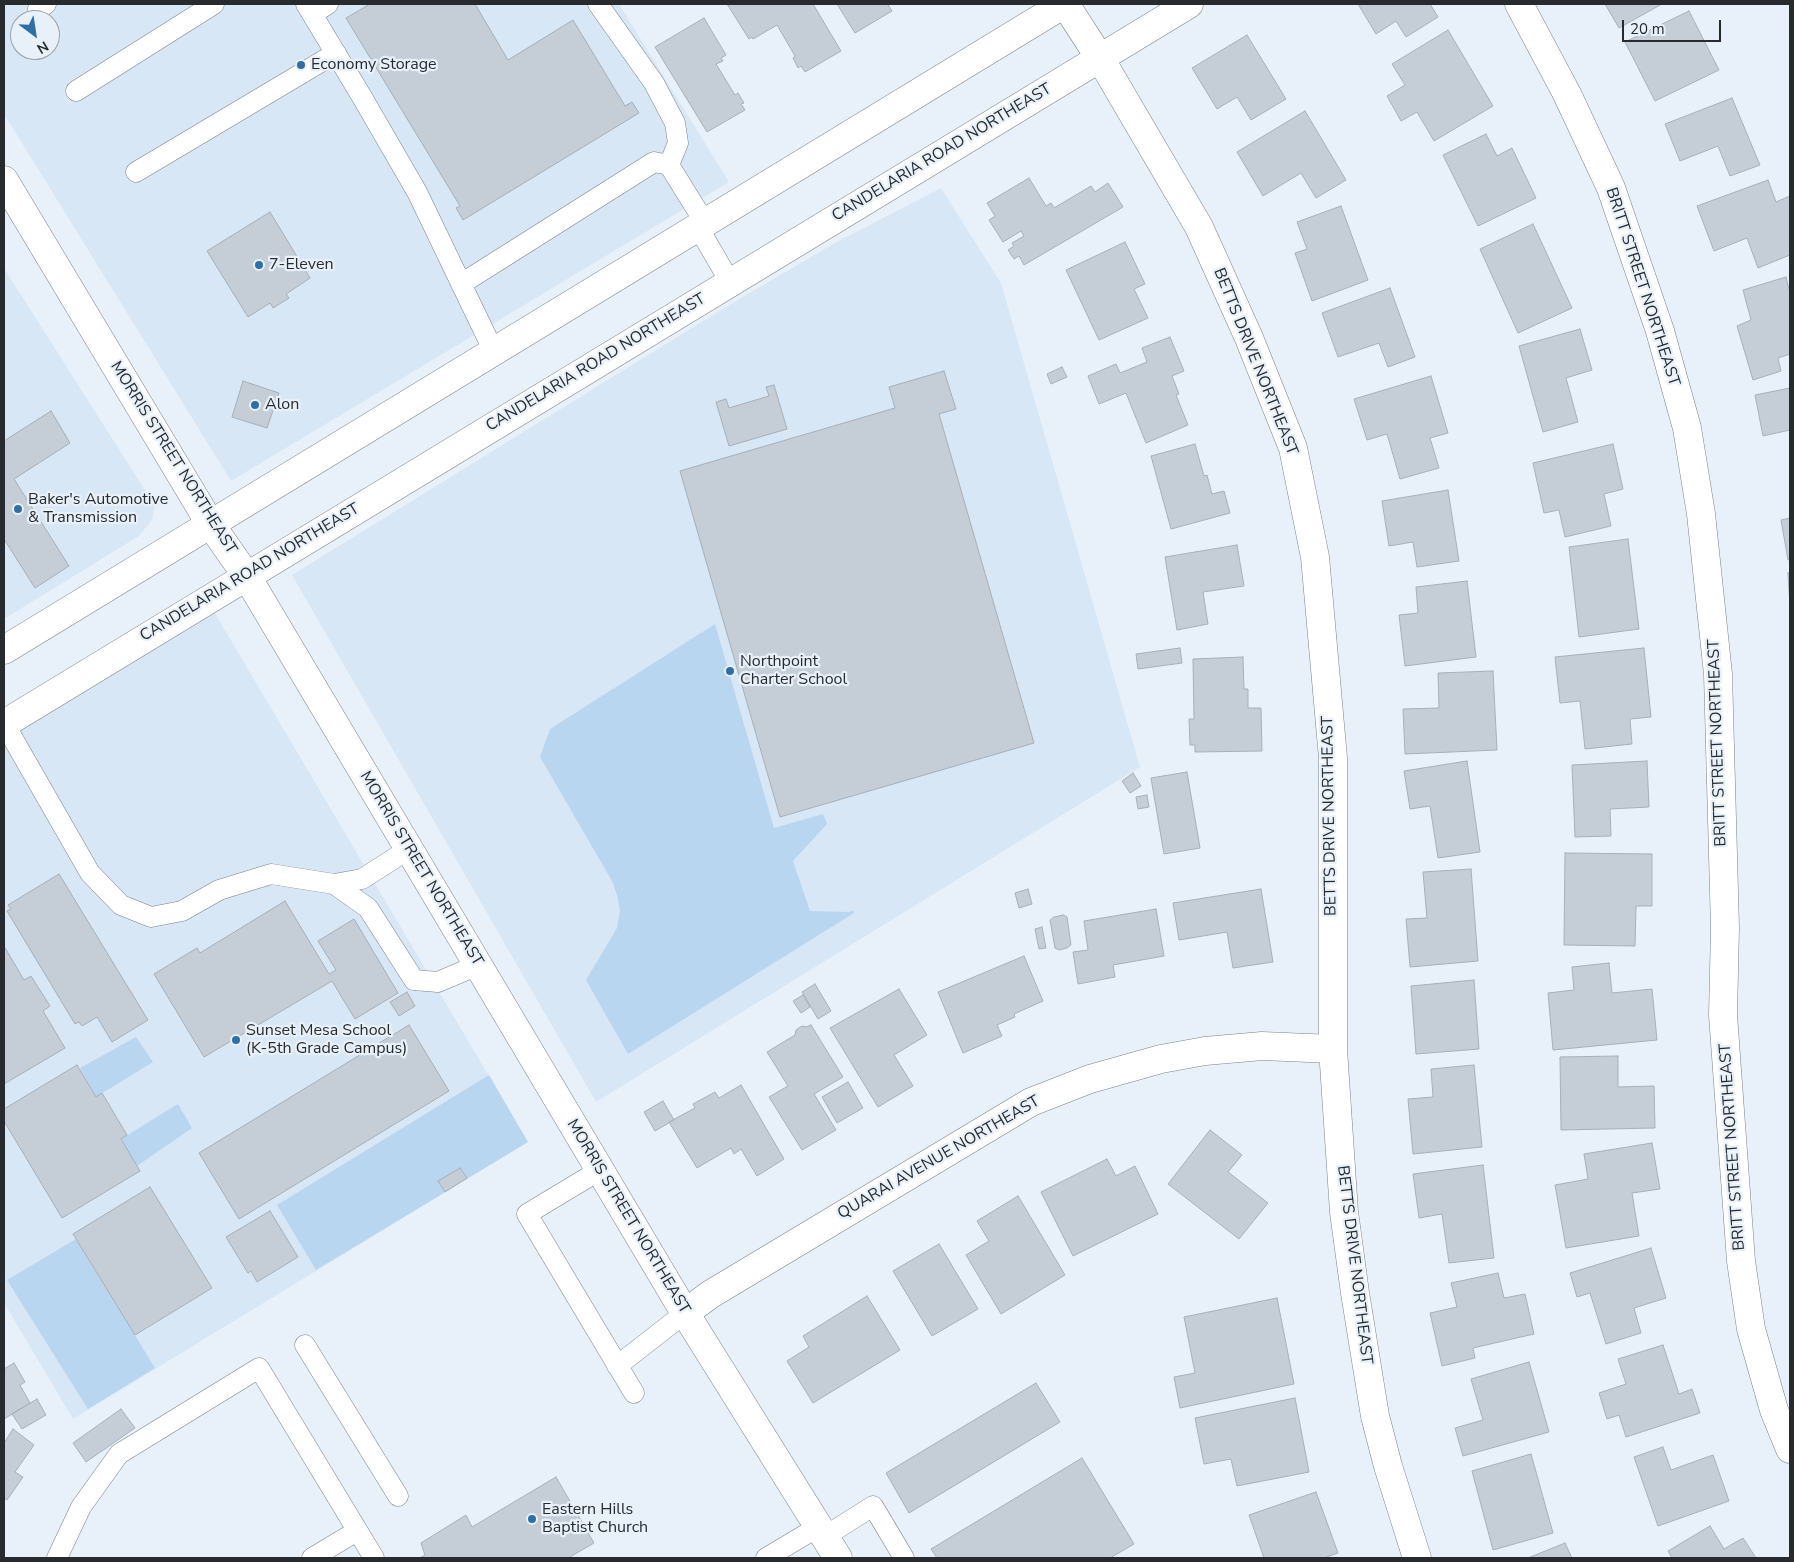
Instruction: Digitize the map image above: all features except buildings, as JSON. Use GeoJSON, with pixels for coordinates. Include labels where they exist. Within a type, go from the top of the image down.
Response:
{"type":"FeatureCollection","features":[{"type":"Feature","properties":{"kind":"street","name":"BETTS DRIVE NORTHEAST"},"geometry":{"type":"LineString","coordinates":[[1065,4],[1100,58],[1199,227],[1249,338],[1293,448],[1315,557],[1332,758],[1333,1049],[1344,1212],[1375,1416],[1388,1466],[1417,1558]]}},
{"type":"Feature","properties":{"kind":"street"},"geometry":{"type":"LineString","coordinates":[[4,650],[1065,4]]}},
{"type":"Feature","properties":{"kind":"street","name":"CANDELARIA ROAD NORTHEAST"},"geometry":{"type":"LineString","coordinates":[[4,723],[1189,4]]}},
{"type":"Feature","properties":{"kind":"street","name":"BRITT STREET NORTHEAST"},"geometry":{"type":"LineString","coordinates":[[1519,4],[1567,94],[1611,188],[1660,331],[1686,428],[1701,514],[1718,674],[1725,928],[1723,1015],[1741,1261],[1751,1329],[1774,1410],[1790,1449]]}},
{"type":"Feature","properties":{"kind":"street","name":"MORRIS STREET NORTHEAST"},"geometry":{"type":"LineString","coordinates":[[4,180],[211,525],[246,575],[685,1313],[827,1540]]}},
{"type":"Feature","properties":{"kind":"street","name":"QUARAI AVENUE NORTHEAST"},"geometry":{"type":"LineString","coordinates":[[685,1313],[711,1294],[1031,1102],[1090,1079],[1161,1059],[1204,1051],[1262,1046],[1333,1049]]}},
{"type":"Feature","properties":{"kind":"lane"},"geometry":{"type":"LineString","coordinates":[[76,91],[214,4]]}},
{"type":"Feature","properties":{"kind":"lane"},"geometry":{"type":"LineString","coordinates":[[598,4],[654,83],[675,123],[678,143],[669,164]]}},
{"type":"Feature","properties":{"kind":"lane"},"geometry":{"type":"LineString","coordinates":[[315,7],[336,53],[417,192],[494,352]]}},
{"type":"Feature","properties":{"kind":"lane"},"geometry":{"type":"LineString","coordinates":[[136,172],[336,53]]}},
{"type":"Feature","properties":{"kind":"lane"},"geometry":{"type":"LineString","coordinates":[[461,284],[654,162],[669,164]]}},
{"type":"Feature","properties":{"kind":"lane"},"geometry":{"type":"LineString","coordinates":[[669,164],[730,282]]}},
{"type":"Feature","properties":{"kind":"lane"},"geometry":{"type":"LineString","coordinates":[[4,723],[90,873],[121,905],[150,917],[182,911],[218,890],[271,874],[334,884],[362,879],[409,849]]}},
{"type":"Feature","properties":{"kind":"lane"},"geometry":{"type":"LineString","coordinates":[[334,884],[368,908],[414,980],[438,982],[478,965]]}},
{"type":"Feature","properties":{"kind":"lane"},"geometry":{"type":"LineString","coordinates":[[600,1170],[527,1214],[634,1393]]}},
{"type":"Feature","properties":{"kind":"lane"},"geometry":{"type":"LineString","coordinates":[[617,1366],[685,1313]]}},
{"type":"Feature","properties":{"kind":"lane"},"geometry":{"type":"LineString","coordinates":[[305,1345],[398,1496]]}},
{"type":"Feature","properties":{"kind":"lane"},"geometry":{"type":"LineString","coordinates":[[57,1558],[80,1507],[119,1454],[259,1368],[374,1558]]}},
{"type":"Feature","properties":{"kind":"lane"},"geometry":{"type":"LineString","coordinates":[[766,1558],[827,1540],[873,1506],[904,1558]]}},
{"type":"Feature","properties":{"kind":"lane"},"geometry":{"type":"LineString","coordinates":[[312,1558],[357,1531]]}},
{"type":"Feature","properties":{"kind":"shaded area"},"geometry":{"type":"Polygon","coordinates":[[[4,4],[619,4],[729,182],[231,481],[4,114],[4,4]]]}},
{"type":"Feature","properties":{"kind":"shaded area","name":"Northpoint Charter School"},"geometry":{"type":"Polygon","coordinates":[[[941,188],[1001,283],[1140,767],[596,1102],[292,575],[729,305],[833,244],[941,188]]]}},
{"type":"Feature","properties":{"kind":"shaded area"},"geometry":{"type":"Polygon","coordinates":[[[4,268],[155,506],[152,520],[139,536],[4,619],[4,268]]]}},
{"type":"Feature","properties":{"kind":"shaded area","name":"Sunset Mesa School (K-5th Grade Campus)"},"geometry":{"type":"Polygon","coordinates":[[[213,610],[528,1142],[73,1419],[4,1303],[4,740],[213,610]]]}},
{"type":"Feature","properties":{"kind":"shaded area"},"geometry":{"type":"Polygon","coordinates":[[[715,624],[774,828],[823,814],[827,824],[793,861],[810,911],[850,912],[853,910],[854,913],[628,1054],[586,980],[617,928],[620,910],[617,895],[612,881],[540,757],[550,729],[715,624]]]}},
{"type":"Feature","properties":{"kind":"shaded area"},"geometry":{"type":"Polygon","coordinates":[[[136,1037],[153,1062],[96,1097],[80,1068],[136,1037]]]}},
{"type":"Feature","properties":{"kind":"shaded area"},"geometry":{"type":"Polygon","coordinates":[[[489,1075],[528,1142],[316,1270],[277,1205],[489,1075]]]}},
{"type":"Feature","properties":{"kind":"shaded area"},"geometry":{"type":"Polygon","coordinates":[[[178,1104],[192,1128],[137,1166],[121,1139],[178,1104]]]}},
{"type":"Feature","properties":{"kind":"shaded area"},"geometry":{"type":"Polygon","coordinates":[[[76,1239],[155,1368],[88,1409],[7,1280],[76,1239]]]}},
{"type":"Feature","properties":{"kind":"place","name":"Economy Storage"},"geometry":{"type":"Point","coordinates":[301,65]}},
{"type":"Feature","properties":{"kind":"place","name":"7-Eleven"},"geometry":{"type":"Point","coordinates":[259,265]}},
{"type":"Feature","properties":{"kind":"place","name":"Alon"},"geometry":{"type":"Point","coordinates":[255,405]}},
{"type":"Feature","properties":{"kind":"place","name":"Baker's Automotive & Transmission"},"geometry":{"type":"Point","coordinates":[18,509]}},
{"type":"Feature","properties":{"kind":"place","name":"Northpoint Charter School"},"geometry":{"type":"Point","coordinates":[730,671]}},
{"type":"Feature","properties":{"kind":"place","name":"Sunset Mesa School (K-5th Grade Campus)"},"geometry":{"type":"Point","coordinates":[236,1040]}},
{"type":"Feature","properties":{"kind":"place","name":"Eastern Hills Baptist Church"},"geometry":{"type":"Point","coordinates":[532,1519]}}]}
